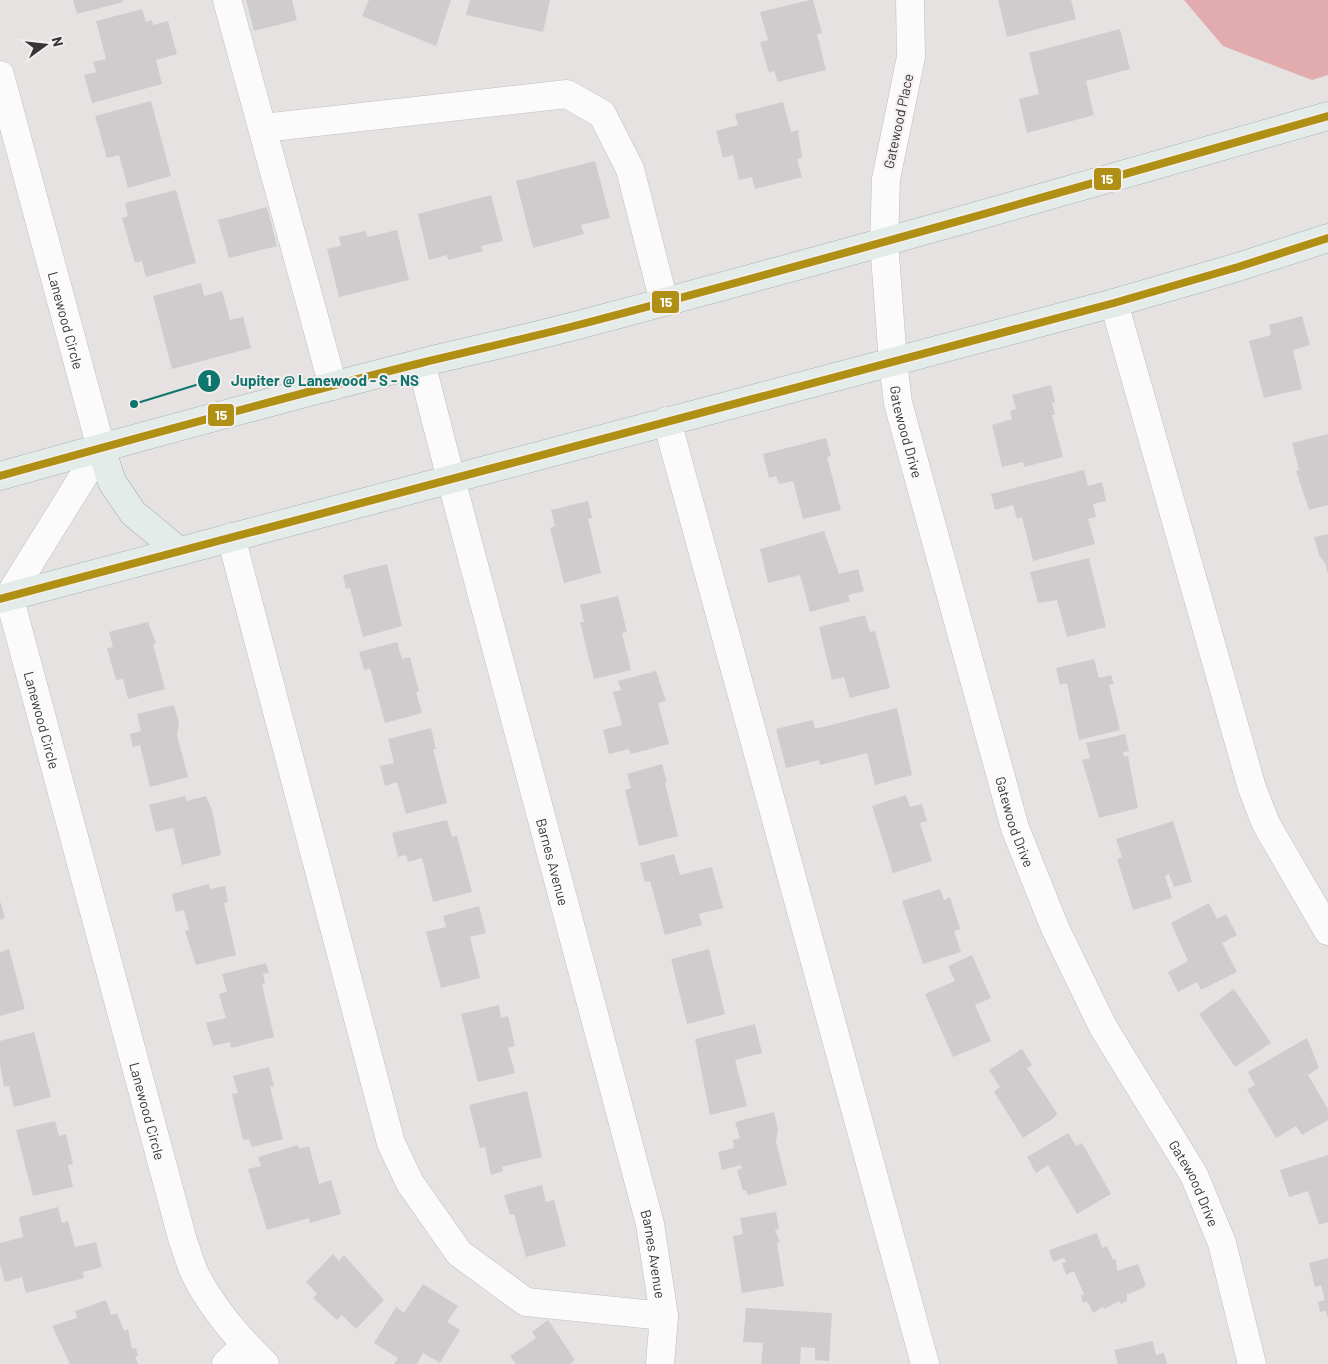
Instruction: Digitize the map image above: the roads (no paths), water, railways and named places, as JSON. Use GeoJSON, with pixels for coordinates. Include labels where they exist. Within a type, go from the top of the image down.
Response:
{"type":"FeatureCollection","features":[{"type":"Feature","properties":{"kind":"main road"},"geometry":{"type":"LineString","coordinates":[[0,476],[421,363],[579,325],[664,302],[1069,191],[1328,116]]}},
{"type":"Feature","properties":{"kind":"main road"},"geometry":{"type":"LineString","coordinates":[[3,590],[179,551],[893,362],[1114,303],[1238,267],[1328,238]]}},
{"type":"Feature","properties":{"kind":"main road"},"geometry":{"type":"LineString","coordinates":[[101,448],[112,482],[134,514],[179,551]]}},
{"type":"Feature","properties":{"kind":"street"},"geometry":{"type":"LineString","coordinates":[[228,0],[334,386]]}},
{"type":"Feature","properties":{"kind":"street","name":"Gatewood Place"},"geometry":{"type":"LineString","coordinates":[[884,242],[886,179],[911,57],[910,0]]}},
{"type":"Feature","properties":{"kind":"street","name":"Lanewood Circle"},"geometry":{"type":"LineString","coordinates":[[0,76],[101,448]]}},
{"type":"Feature","properties":{"kind":"street"},"geometry":{"type":"LineString","coordinates":[[263,128],[567,94],[602,114],[630,169],[664,302]]}},
{"type":"Feature","properties":{"kind":"street","name":"Gatewood Drive"},"geometry":{"type":"LineString","coordinates":[[884,242],[898,403],[1015,828],[1055,928],[1103,1026],[1194,1175],[1222,1243],[1252,1364]]}},
{"type":"Feature","properties":{"kind":"street"},"geometry":{"type":"LineString","coordinates":[[1114,303],[1252,788],[1266,824],[1328,932]]}},
{"type":"Feature","properties":{"kind":"street","name":"Barnes Avenue"},"geometry":{"type":"LineString","coordinates":[[421,363],[650,1224],[664,1316],[660,1364]]}},
{"type":"Feature","properties":{"kind":"street"},"geometry":{"type":"LineString","coordinates":[[667,421],[925,1364]]}},
{"type":"Feature","properties":{"kind":"street"},"geometry":{"type":"LineString","coordinates":[[3,590],[101,448]]}},
{"type":"Feature","properties":{"kind":"street"},"geometry":{"type":"LineString","coordinates":[[232,537],[391,1143],[410,1183],[459,1253],[526,1302],[664,1316]]}},
{"type":"Feature","properties":{"kind":"street","name":"Lanewood Circle"},"geometry":{"type":"LineString","coordinates":[[3,590],[183,1240],[195,1273],[215,1307],[255,1355]]}},
{"type":"Feature","properties":{"kind":"street"},"geometry":{"type":"LineString","coordinates":[[226,1364],[255,1355]]}},
{"type":"Feature","properties":{"kind":"place","name":"Jupiter @ Lanewood - S - NS"},"geometry":{"type":"Point","coordinates":[134,404]}}]}
